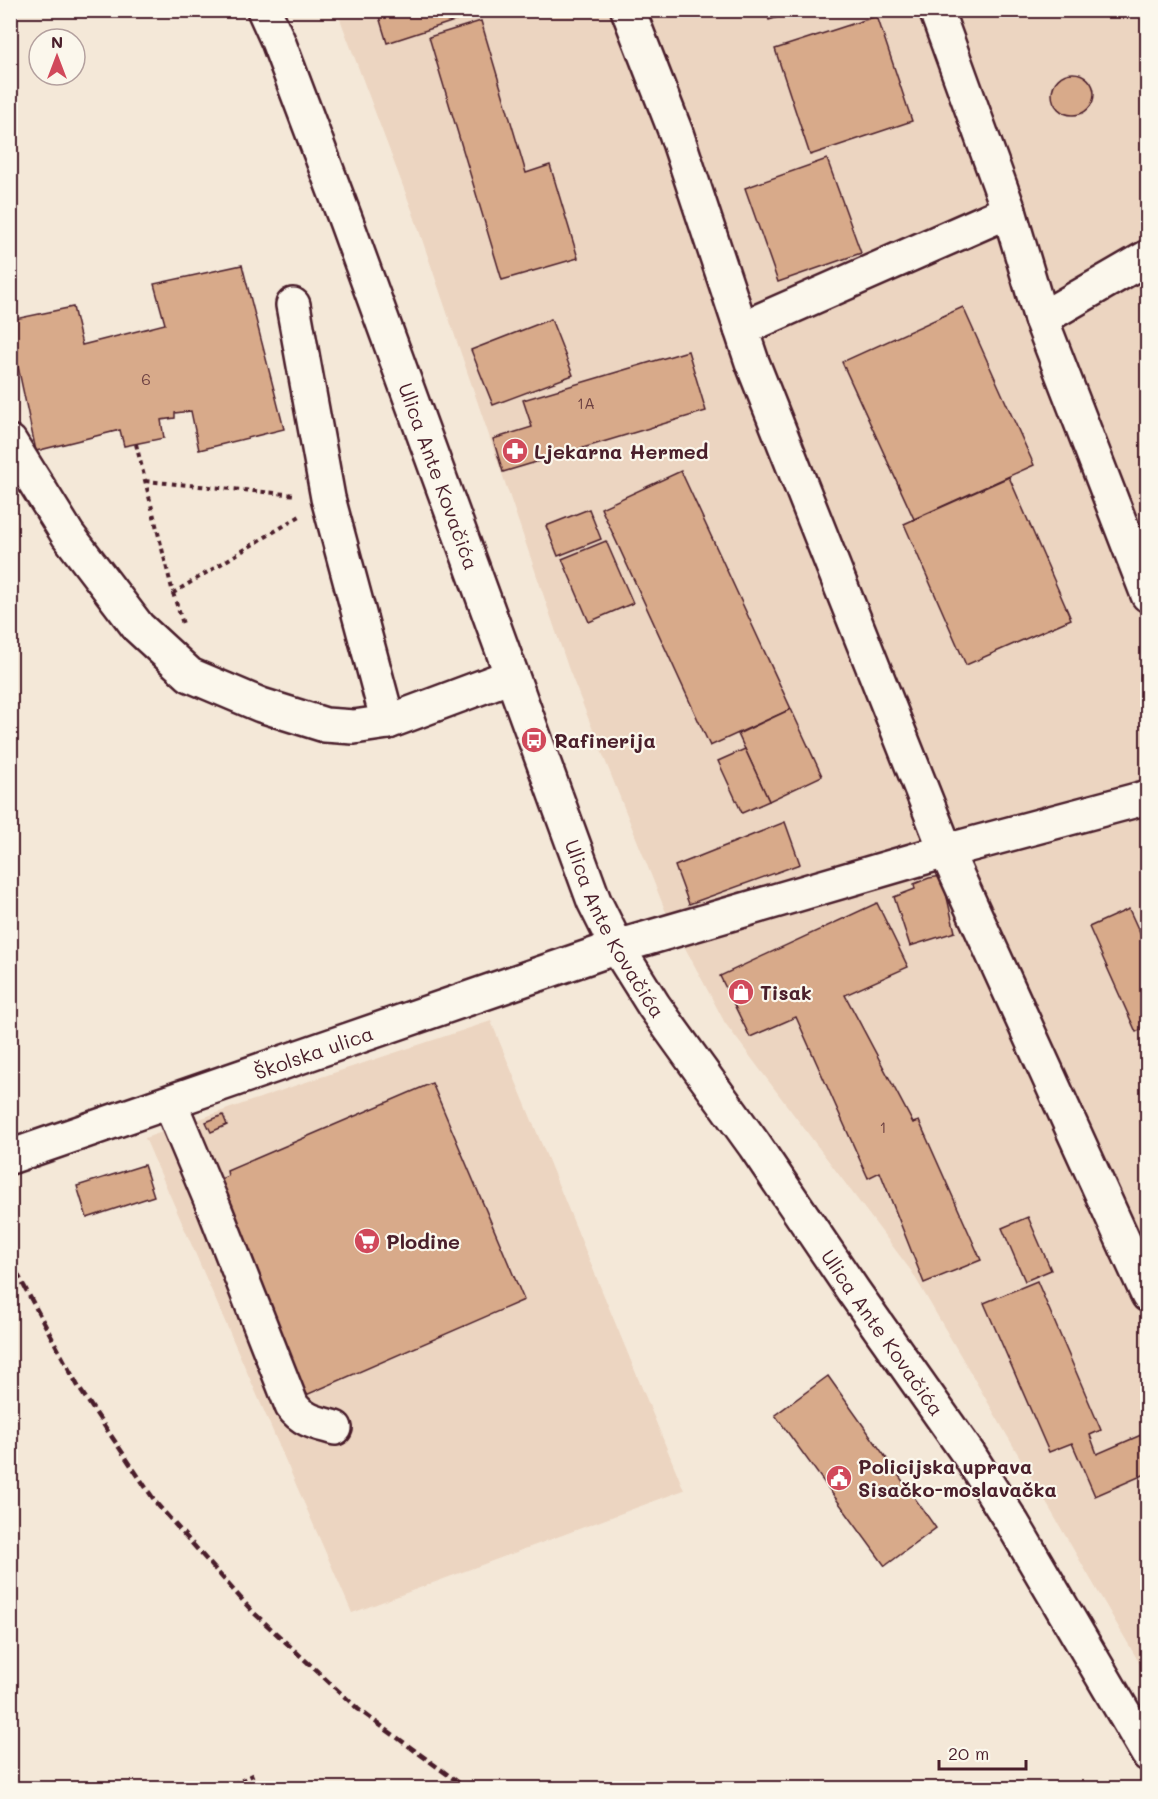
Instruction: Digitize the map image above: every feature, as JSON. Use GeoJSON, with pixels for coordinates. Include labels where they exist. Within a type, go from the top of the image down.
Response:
{"type":"FeatureCollection","features":[{"type":"Feature","properties":{"kind":"main road","name":"Ulica Ante Kovačića"},"geometry":{"type":"LineString","coordinates":[[264,10],[278,41],[346,221],[594,901],[617,947],[654,1006],[755,1146],[969,1455],[1013,1524],[1148,1754]]}},
{"type":"Feature","properties":{"kind":"main road"},"geometry":{"type":"LineString","coordinates":[[628,10],[676,133],[752,362],[946,851],[1148,1295]]}},
{"type":"Feature","properties":{"kind":"main road"},"geometry":{"type":"LineString","coordinates":[[936,10],[1009,211],[1041,319],[1148,595]]}},
{"type":"Feature","properties":{"kind":"main road"},"geometry":{"type":"LineString","coordinates":[[741,328],[1009,211]]}},
{"type":"Feature","properties":{"kind":"main road"},"geometry":{"type":"LineString","coordinates":[[1041,319],[1148,258]]}},
{"type":"Feature","properties":{"kind":"main road"},"geometry":{"type":"LineString","coordinates":[[293,305],[328,498],[388,722]]}},
{"type":"Feature","properties":{"kind":"main road"},"geometry":{"type":"LineString","coordinates":[[10,442],[68,535],[138,627],[190,675],[261,705],[325,725],[354,727],[388,722],[512,676]]}},
{"type":"Feature","properties":{"kind":"main road","name":"Školska ulica"},"geometry":{"type":"LineString","coordinates":[[10,1157],[617,947],[946,851],[1148,796]]}},
{"type":"Feature","properties":{"kind":"main road"},"geometry":{"type":"LineString","coordinates":[[170,1102],[215,1210],[291,1406],[305,1419],[335,1428]]}},
{"type":"Feature","properties":{"kind":"path"},"geometry":{"type":"LineString","coordinates":[[136,444],[173,593],[328,498]]}},
{"type":"Feature","properties":{"kind":"path"},"geometry":{"type":"LineString","coordinates":[[145,481],[328,498]]}},
{"type":"Feature","properties":{"kind":"path"},"geometry":{"type":"LineString","coordinates":[[226,1788],[255,1774]]}},
{"type":"Feature","properties":{"kind":"shaded area"},"geometry":{"type":"Polygon","coordinates":[[[337,11],[1147,11],[1147,1676],[912,1272],[725,1023],[665,910],[569,670],[412,210],[337,11]]]}},
{"type":"Feature","properties":{"kind":"shaded area"},"geometry":{"type":"Polygon","coordinates":[[[491,1021],[684,1490],[352,1613],[145,1138],[491,1021]]]}},
{"type":"Feature","properties":{"kind":"building"},"geometry":{"type":"Polygon","coordinates":[[[377,10],[488,10],[387,43],[377,10]]]}},
{"type":"Feature","properties":{"kind":"building"},"geometry":{"type":"Polygon","coordinates":[[[766,10],[800,10],[769,20],[766,10]]]}},
{"type":"Feature","properties":{"kind":"building"},"geometry":{"type":"Polygon","coordinates":[[[877,16],[912,121],[810,155],[775,49],[877,16]]]}},
{"type":"Feature","properties":{"kind":"building"},"geometry":{"type":"Polygon","coordinates":[[[481,21],[526,173],[550,165],[578,258],[502,280],[429,37],[481,21]]]}},
{"type":"Feature","properties":{"kind":"building"},"geometry":{"type":"Polygon","coordinates":[[[1148,41],[1148,68],[1142,54],[1148,41]]]}},
{"type":"Feature","properties":{"kind":"building"},"geometry":{"type":"Polygon","coordinates":[[[1073,73],[1088,79],[1094,94],[1088,109],[1073,115],[1058,109],[1052,94],[1058,79],[1073,73]]]}},
{"type":"Feature","properties":{"kind":"building"},"geometry":{"type":"Polygon","coordinates":[[[827,159],[861,253],[778,282],[745,188],[827,159]]]}},
{"type":"Feature","properties":{"kind":"building"},"geometry":{"type":"Polygon","coordinates":[[[242,265],[284,429],[199,450],[191,411],[175,413],[175,418],[161,420],[164,438],[124,446],[120,430],[36,451],[10,320],[73,307],[82,345],[165,324],[154,284],[242,265]]]}},
{"type":"Feature","properties":{"kind":"building"},"geometry":{"type":"Polygon","coordinates":[[[963,307],[1034,465],[914,519],[842,362],[963,307]]]}},
{"type":"Feature","properties":{"kind":"building"},"geometry":{"type":"Polygon","coordinates":[[[551,319],[573,375],[493,405],[471,350],[551,319]]]}},
{"type":"Feature","properties":{"kind":"building"},"geometry":{"type":"Polygon","coordinates":[[[688,351],[706,411],[503,472],[493,439],[532,427],[523,400],[688,351]]]}},
{"type":"Feature","properties":{"kind":"building"},"geometry":{"type":"Polygon","coordinates":[[[681,471],[791,709],[710,746],[601,508],[681,471]]]}},
{"type":"Feature","properties":{"kind":"building"},"geometry":{"type":"Polygon","coordinates":[[[1009,477],[1071,619],[966,665],[904,524],[1009,477]]]}},
{"type":"Feature","properties":{"kind":"building"},"geometry":{"type":"Polygon","coordinates":[[[589,509],[601,539],[558,556],[546,526],[589,509]]]}},
{"type":"Feature","properties":{"kind":"building"},"geometry":{"type":"Polygon","coordinates":[[[606,541],[633,603],[589,622],[562,559],[606,541]]]}},
{"type":"Feature","properties":{"kind":"building"},"geometry":{"type":"Polygon","coordinates":[[[791,709],[822,776],[769,801],[738,734],[791,709]]]}},
{"type":"Feature","properties":{"kind":"building"},"geometry":{"type":"Polygon","coordinates":[[[745,749],[769,801],[742,813],[718,761],[745,749]]]}},
{"type":"Feature","properties":{"kind":"building"},"geometry":{"type":"Polygon","coordinates":[[[785,822],[800,864],[689,904],[675,866],[785,822]]]}},
{"type":"Feature","properties":{"kind":"building"},"geometry":{"type":"Polygon","coordinates":[[[942,876],[955,932],[910,946],[894,897],[915,889],[914,884],[942,876]]]}},
{"type":"Feature","properties":{"kind":"building"},"geometry":{"type":"Polygon","coordinates":[[[877,903],[908,967],[845,995],[913,1123],[919,1121],[981,1260],[924,1283],[880,1172],[868,1178],[796,1017],[750,1037],[720,976],[877,903]]]}},
{"type":"Feature","properties":{"kind":"building"},"geometry":{"type":"Polygon","coordinates":[[[1129,909],[1148,951],[1148,1026],[1136,1032],[1089,927],[1129,909]]]}},
{"type":"Feature","properties":{"kind":"building","name":"Plodine"},"geometry":{"type":"Polygon","coordinates":[[[432,1083],[524,1300],[297,1399],[211,1183],[228,1176],[227,1171],[432,1083]]]}},
{"type":"Feature","properties":{"kind":"building"},"geometry":{"type":"Polygon","coordinates":[[[223,1115],[227,1125],[211,1132],[206,1122],[223,1115]]]}},
{"type":"Feature","properties":{"kind":"building"},"geometry":{"type":"Polygon","coordinates":[[[144,1165],[154,1196],[87,1218],[77,1186],[144,1165]]]}},
{"type":"Feature","properties":{"kind":"building"},"geometry":{"type":"Polygon","coordinates":[[[1028,1217],[1051,1270],[1025,1281],[1002,1228],[1028,1217]]]}},
{"type":"Feature","properties":{"kind":"building"},"geometry":{"type":"Polygon","coordinates":[[[1037,1281],[1101,1430],[1090,1435],[1097,1454],[1148,1432],[1148,1473],[1095,1496],[1072,1443],[1049,1452],[984,1303],[1037,1281]]]}},
{"type":"Feature","properties":{"kind":"building"},"geometry":{"type":"Polygon","coordinates":[[[828,1376],[936,1528],[885,1566],[775,1415],[828,1376]]]}},
{"type":"Feature","properties":{"kind":"railway"},"geometry":{"type":"LineString","coordinates":[[10,1260],[79,1388],[157,1504],[253,1612],[358,1709],[466,1788]]}},
{"type":"Feature","properties":{"kind":"place","name":"Ljekarna Hermed"},"geometry":{"type":"Point","coordinates":[515,451]}},
{"type":"Feature","properties":{"kind":"place","name":"Rafinerija"},"geometry":{"type":"Point","coordinates":[534,740]}},
{"type":"Feature","properties":{"kind":"place","name":"Tisak"},"geometry":{"type":"Point","coordinates":[741,992]}},
{"type":"Feature","properties":{"kind":"place","name":"Plodine"},"geometry":{"type":"Point","coordinates":[367,1241]}},
{"type":"Feature","properties":{"kind":"place","name":"Policijska uprava Sisačko-moslavačka"},"geometry":{"type":"Point","coordinates":[839,1478]}}]}
